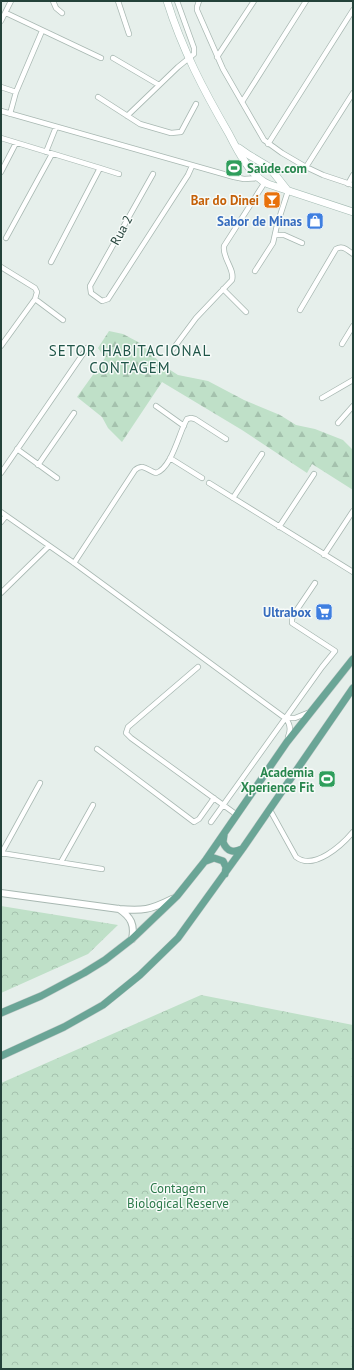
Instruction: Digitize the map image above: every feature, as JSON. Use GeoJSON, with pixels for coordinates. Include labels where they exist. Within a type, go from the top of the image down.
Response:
{"type":"FeatureCollection","features":[{"type":"Feature","properties":{"kind":"main road"},"geometry":{"type":"LineString","coordinates":[[167,1],[189,59],[204,91],[234,144],[258,178],[266,183],[288,191],[353,212]]}},
{"type":"Feature","properties":{"kind":"main road"},"geometry":{"type":"LineString","coordinates":[[234,144],[248,155],[269,167],[288,191]]}},
{"type":"Feature","properties":{"kind":"main road"},"geometry":{"type":"LineString","coordinates":[[251,169],[254,164],[259,161]]}},
{"type":"Feature","properties":{"kind":"main road"},"geometry":{"type":"LineString","coordinates":[[266,183],[274,180],[274,172]]}},
{"type":"Feature","properties":{"kind":"main road"},"geometry":{"type":"LineString","coordinates":[[1,1013],[42,996],[84,974],[132,939],[177,896],[224,835],[286,742],[353,660]]}},
{"type":"Feature","properties":{"kind":"main road"},"geometry":{"type":"LineString","coordinates":[[1,1056],[81,1018],[113,998],[140,975],[178,938],[270,810],[353,688]]}},
{"type":"Feature","properties":{"kind":"main road"},"geometry":{"type":"LineString","coordinates":[[224,835],[223,842],[230,850],[237,851],[243,848]]}},
{"type":"Feature","properties":{"kind":"main road"},"geometry":{"type":"LineString","coordinates":[[205,861],[214,858],[220,859],[224,864],[225,874]]}},
{"type":"Feature","properties":{"kind":"street"},"geometry":{"type":"LineString","coordinates":[[1,21],[11,1]]}},
{"type":"Feature","properties":{"kind":"street"},"geometry":{"type":"LineString","coordinates":[[53,1],[56,8],[62,13]]}},
{"type":"Feature","properties":{"kind":"street"},"geometry":{"type":"LineString","coordinates":[[118,1],[129,34]]}},
{"type":"Feature","properties":{"kind":"street"},"geometry":{"type":"LineString","coordinates":[[127,116],[178,67],[194,54],[194,48],[178,1]]}},
{"type":"Feature","properties":{"kind":"street"},"geometry":{"type":"LineString","coordinates":[[199,1],[197,10],[217,57],[261,136],[268,144],[324,176],[350,184],[353,175]]}},
{"type":"Feature","properties":{"kind":"street"},"geometry":{"type":"LineString","coordinates":[[217,57],[254,1]]}},
{"type":"Feature","properties":{"kind":"street"},"geometry":{"type":"LineString","coordinates":[[242,102],[306,1]]}},
{"type":"Feature","properties":{"kind":"street"},"geometry":{"type":"LineString","coordinates":[[268,144],[353,10]]}},
{"type":"Feature","properties":{"kind":"street"},"geometry":{"type":"LineString","coordinates":[[6,13],[101,58]]}},
{"type":"Feature","properties":{"kind":"street"},"geometry":{"type":"LineString","coordinates":[[10,114],[16,92],[42,31]]}},
{"type":"Feature","properties":{"kind":"street"},"geometry":{"type":"LineString","coordinates":[[113,58],[159,85]]}},
{"type":"Feature","properties":{"kind":"street"},"geometry":{"type":"LineString","coordinates":[[1,87],[16,92]]}},
{"type":"Feature","properties":{"kind":"street"},"geometry":{"type":"LineString","coordinates":[[306,167],[353,93]]}},
{"type":"Feature","properties":{"kind":"street"},"geometry":{"type":"LineString","coordinates":[[98,97],[144,125],[171,133],[181,132],[196,104]]}},
{"type":"Feature","properties":{"kind":"street"},"geometry":{"type":"LineString","coordinates":[[1,111],[192,166],[244,179],[258,178]]}},
{"type":"Feature","properties":{"kind":"street"},"geometry":{"type":"LineString","coordinates":[[46,152],[56,127]]}},
{"type":"Feature","properties":{"kind":"street"},"geometry":{"type":"LineString","coordinates":[[1,138],[119,174]]}},
{"type":"Feature","properties":{"kind":"street"},"geometry":{"type":"LineString","coordinates":[[1,172],[16,143]]}},
{"type":"Feature","properties":{"kind":"street"},"geometry":{"type":"LineString","coordinates":[[6,238],[52,154]]}},
{"type":"Feature","properties":{"kind":"street","name":"Rua 2"},"geometry":{"type":"LineString","coordinates":[[153,174],[90,286],[91,293],[99,299],[105,301],[108,299],[188,175],[192,166]]}},
{"type":"Feature","properties":{"kind":"street"},"geometry":{"type":"LineString","coordinates":[[51,262],[100,168]]}},
{"type":"Feature","properties":{"kind":"street"},"geometry":{"type":"LineString","coordinates":[[244,179],[251,169]]}},
{"type":"Feature","properties":{"kind":"street"},"geometry":{"type":"LineString","coordinates":[[173,349],[196,318],[233,277],[223,251],[224,246],[266,183]]}},
{"type":"Feature","properties":{"kind":"street"},"geometry":{"type":"LineString","coordinates":[[255,271],[273,243],[276,235],[276,225],[288,191]]}},
{"type":"Feature","properties":{"kind":"street"},"geometry":{"type":"LineString","coordinates":[[276,235],[284,235],[302,243]]}},
{"type":"Feature","properties":{"kind":"street"},"geometry":{"type":"LineString","coordinates":[[300,310],[336,250],[341,247],[353,254]]}},
{"type":"Feature","properties":{"kind":"street"},"geometry":{"type":"LineString","coordinates":[[1,267],[35,288],[38,292],[1,346]]}},
{"type":"Feature","properties":{"kind":"street"},"geometry":{"type":"LineString","coordinates":[[223,289],[246,312]]}},
{"type":"Feature","properties":{"kind":"street"},"geometry":{"type":"LineString","coordinates":[[34,299],[63,320]]}},
{"type":"Feature","properties":{"kind":"street"},"geometry":{"type":"LineString","coordinates":[[342,344],[353,326]]}},
{"type":"Feature","properties":{"kind":"street"},"geometry":{"type":"LineString","coordinates":[[1,473],[86,348]]}},
{"type":"Feature","properties":{"kind":"street"},"geometry":{"type":"LineString","coordinates":[[322,398],[353,380]]}},
{"type":"Feature","properties":{"kind":"street"},"geometry":{"type":"LineString","coordinates":[[156,406],[184,426]]}},
{"type":"Feature","properties":{"kind":"street"},"geometry":{"type":"LineString","coordinates":[[338,423],[353,406]]}},
{"type":"Feature","properties":{"kind":"street"},"geometry":{"type":"LineString","coordinates":[[38,465],[74,414]]}},
{"type":"Feature","properties":{"kind":"street"},"geometry":{"type":"LineString","coordinates":[[74,563],[135,470],[144,466],[153,472],[159,472],[162,470],[170,458],[187,419],[192,418],[226,440]]}},
{"type":"Feature","properties":{"kind":"street"},"geometry":{"type":"LineString","coordinates":[[17,449],[57,478]]}},
{"type":"Feature","properties":{"kind":"street"},"geometry":{"type":"LineString","coordinates":[[233,498],[262,454]]}},
{"type":"Feature","properties":{"kind":"street"},"geometry":{"type":"LineString","coordinates":[[170,458],[202,478]]}},
{"type":"Feature","properties":{"kind":"street"},"geometry":{"type":"LineString","coordinates":[[279,527],[314,474]]}},
{"type":"Feature","properties":{"kind":"street"},"geometry":{"type":"LineString","coordinates":[[210,483],[353,572]]}},
{"type":"Feature","properties":{"kind":"street"},"geometry":{"type":"LineString","coordinates":[[324,555],[353,511]]}},
{"type":"Feature","properties":{"kind":"street"},"geometry":{"type":"LineString","coordinates":[[1,512],[74,563],[285,718],[290,727],[286,742]]}},
{"type":"Feature","properties":{"kind":"street"},"geometry":{"type":"LineString","coordinates":[[1,522],[6,516]]}},
{"type":"Feature","properties":{"kind":"street"},"geometry":{"type":"LineString","coordinates":[[1,592],[49,546]]}},
{"type":"Feature","properties":{"kind":"street"},"geometry":{"type":"LineString","coordinates":[[211,822],[335,651],[292,623],[294,614],[315,583]]}},
{"type":"Feature","properties":{"kind":"street"},"geometry":{"type":"LineString","coordinates":[[198,666],[128,727],[126,733],[237,815]]}},
{"type":"Feature","properties":{"kind":"street"},"geometry":{"type":"LineString","coordinates":[[285,718],[295,718],[310,712]]}},
{"type":"Feature","properties":{"kind":"street"},"geometry":{"type":"LineString","coordinates":[[97,749],[194,822],[199,819],[214,798]]}},
{"type":"Feature","properties":{"kind":"street"},"geometry":{"type":"LineString","coordinates":[[40,783],[1,853],[102,869]]}},
{"type":"Feature","properties":{"kind":"street"},"geometry":{"type":"LineString","coordinates":[[61,862],[93,805]]}},
{"type":"Feature","properties":{"kind":"street"},"geometry":{"type":"LineString","coordinates":[[270,810],[296,857],[307,862],[322,857],[336,849],[353,832]]}},
{"type":"Feature","properties":{"kind":"street"},"geometry":{"type":"LineString","coordinates":[[1,893],[119,909],[146,910],[155,908],[177,896]]}},
{"type":"Feature","properties":{"kind":"street"},"geometry":{"type":"LineString","coordinates":[[119,909],[127,915],[132,923],[132,939]]}},
{"type":"Feature","properties":{"kind":"green space"},"geometry":{"type":"Polygon","coordinates":[[[109,331],[123,334],[140,343],[164,366],[178,375],[208,381],[244,400],[280,415],[296,425],[315,429],[343,440],[353,450],[353,490],[312,464],[307,473],[242,430],[162,382],[122,442],[108,428],[102,417],[77,397],[105,358],[98,348],[109,331]]]}},
{"type":"Feature","properties":{"kind":"green space"},"geometry":{"type":"Polygon","coordinates":[[[1,906],[118,925],[88,954],[1,993],[1,906]]]}},
{"type":"Feature","properties":{"kind":"green space","name":"Contagem Biological Reserve"},"geometry":{"type":"Polygon","coordinates":[[[201,995],[353,1025],[353,1369],[1,1369],[1,1083],[201,995]]]}},
{"type":"Feature","properties":{"kind":"place","name":"Saúde.com"},"geometry":{"type":"Point","coordinates":[234,168]}},
{"type":"Feature","properties":{"kind":"place","name":"Bar do Dinei"},"geometry":{"type":"Point","coordinates":[272,200]}},
{"type":"Feature","properties":{"kind":"place","name":"Sabor de Minas"},"geometry":{"type":"Point","coordinates":[315,221]}},
{"type":"Feature","properties":{"kind":"place","name":"Ultrabox"},"geometry":{"type":"Point","coordinates":[324,612]}},
{"type":"Feature","properties":{"kind":"place","name":"Academia Xperience Fit"},"geometry":{"type":"Point","coordinates":[327,779]}},
{"type":"Feature","properties":{"kind":"district","name":"SETOR HABITACIONAL CONTAGEM"},"geometry":{"type":"Point","coordinates":[130,360]}}]}
